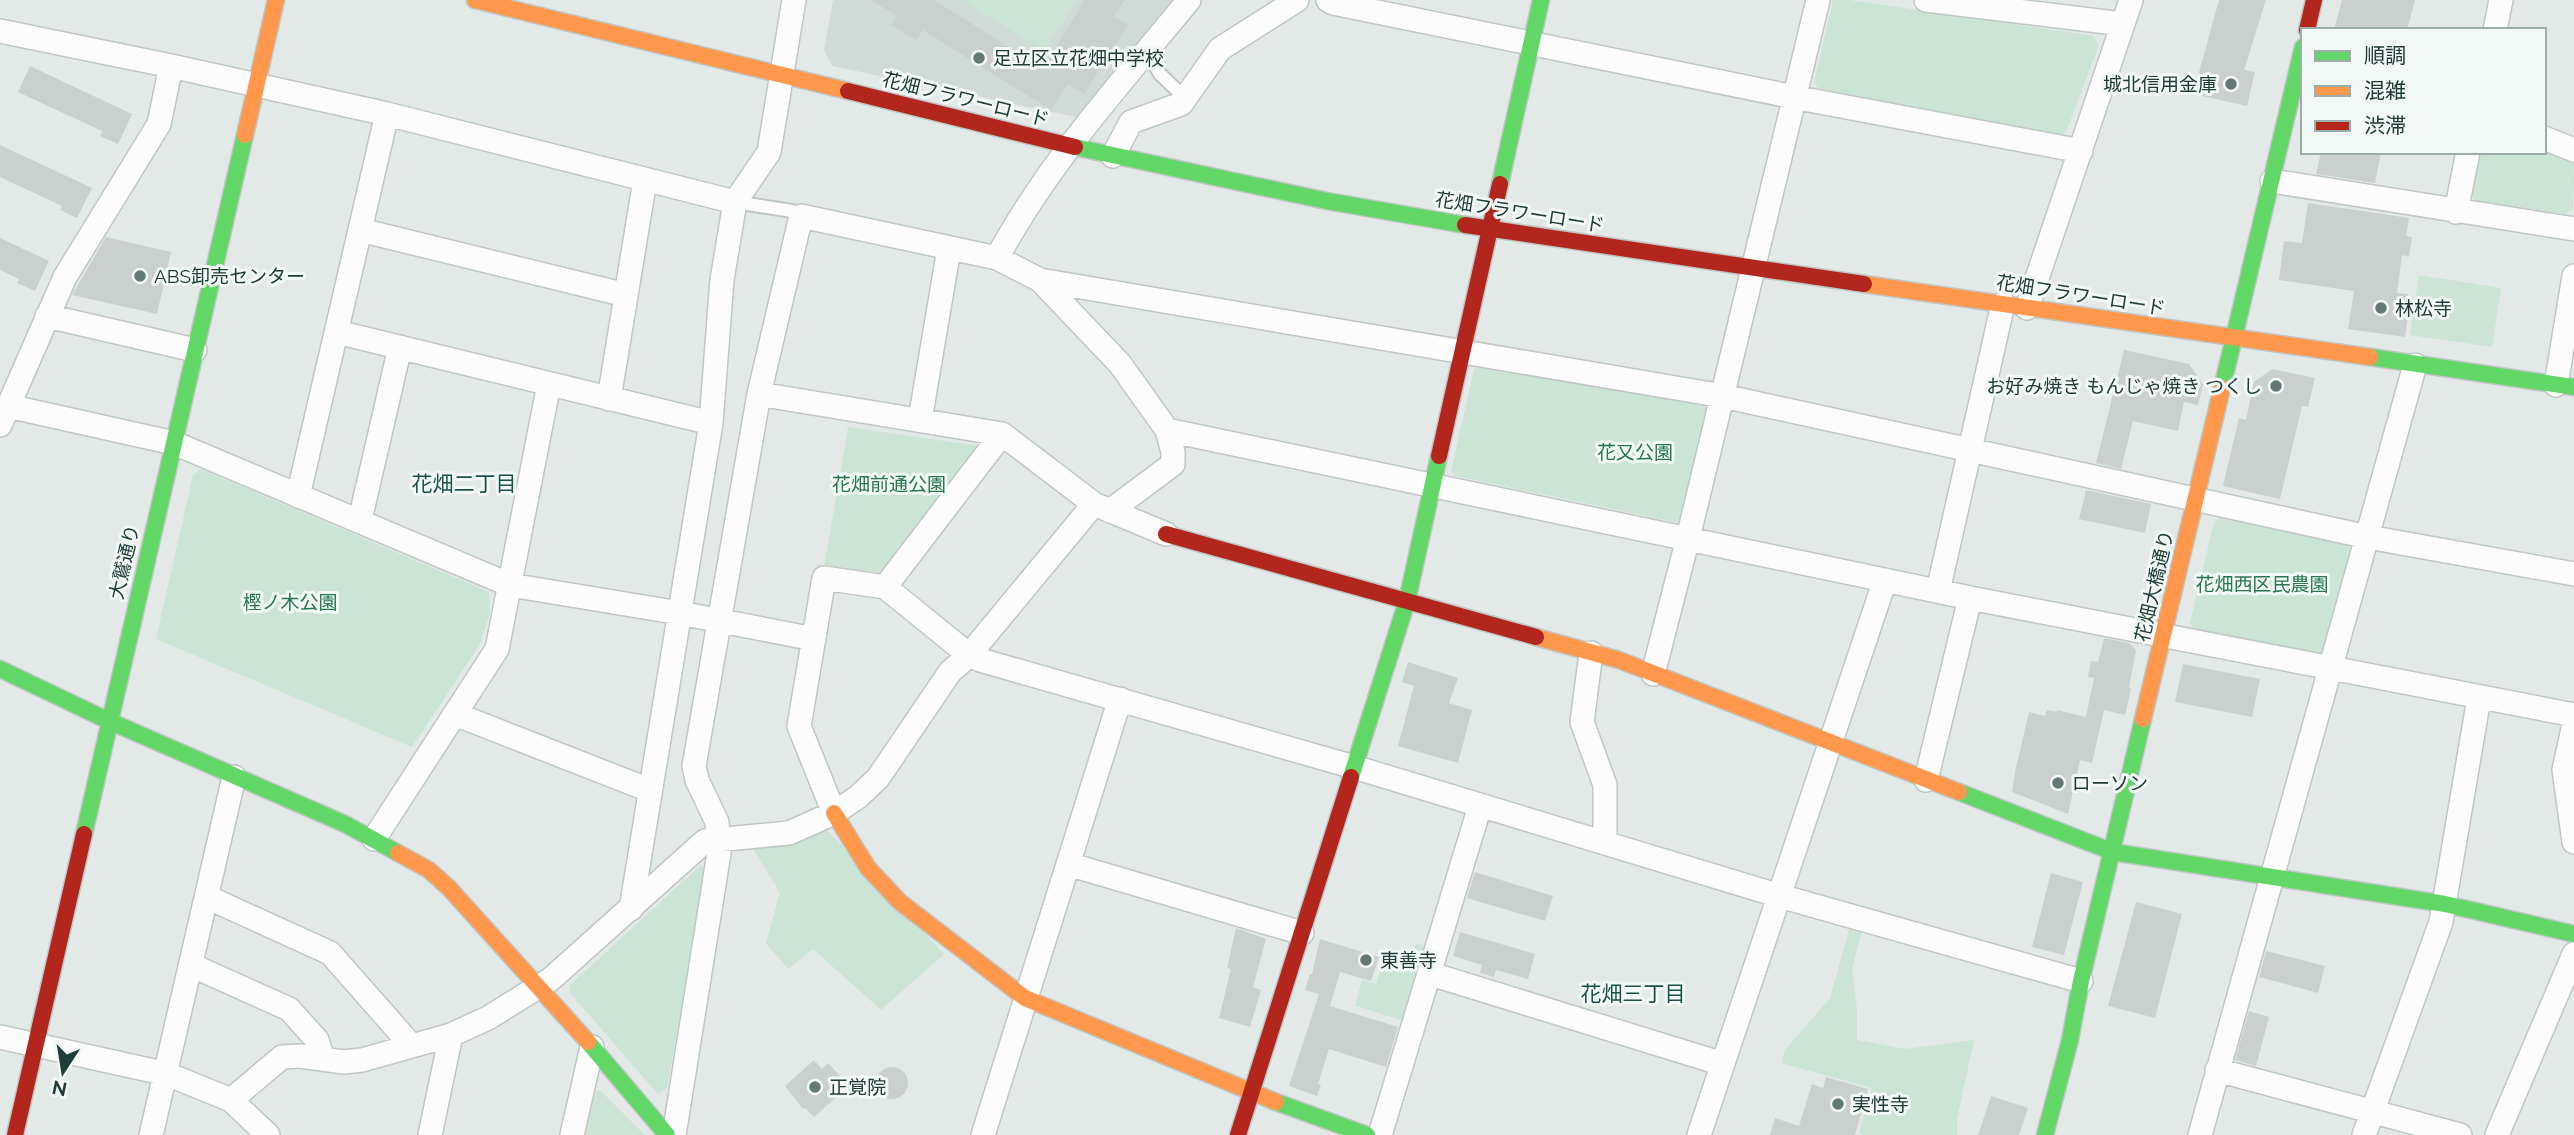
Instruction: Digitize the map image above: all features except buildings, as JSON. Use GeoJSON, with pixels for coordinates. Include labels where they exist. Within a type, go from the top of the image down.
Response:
{"type":"FeatureCollection","features":[{"type":"Feature","properties":{"kind":"street","name":"大鷲通り"},"geometry":{"type":"LineString","coordinates":[[15,1135],[276,0]]}},
{"type":"Feature","properties":{"kind":"street","name":"花畑フラワーロード"},"geometry":{"type":"LineString","coordinates":[[475,0],[1070,146],[1327,201],[1491,230],[2565,386]]}},
{"type":"Feature","properties":{"kind":"street"},"geometry":{"type":"LineString","coordinates":[[631,909],[710,423],[722,280],[735,202],[769,152],[794,0]]}},
{"type":"Feature","properties":{"kind":"street"},"geometry":{"type":"LineString","coordinates":[[997,258],[1018,219],[1070,146],[1189,0]]}},
{"type":"Feature","properties":{"kind":"street"},"geometry":{"type":"LineString","coordinates":[[1113,156],[1131,122],[1181,104],[1220,49],[1297,0]]}},
{"type":"Feature","properties":{"kind":"street"},"geometry":{"type":"LineString","coordinates":[[1328,0],[1795,97],[2081,151]]}},
{"type":"Feature","properties":{"kind":"street"},"geometry":{"type":"LineString","coordinates":[[1238,1135],[1407,601],[1541,0]]}},
{"type":"Feature","properties":{"kind":"street"},"geometry":{"type":"LineString","coordinates":[[1653,674],[1818,0]]}},
{"type":"Feature","properties":{"kind":"street"},"geometry":{"type":"LineString","coordinates":[[1926,0],[2123,24]]}},
{"type":"Feature","properties":{"kind":"street"},"geometry":{"type":"LineString","coordinates":[[2027,308],[2131,0]]}},
{"type":"Feature","properties":{"kind":"street"},"geometry":{"type":"LineString","coordinates":[[2307,28],[2314,0]]}},
{"type":"Feature","properties":{"kind":"street"},"geometry":{"type":"LineString","coordinates":[[2495,28],[2501,0]]}},
{"type":"Feature","properties":{"kind":"street"},"geometry":{"type":"LineString","coordinates":[[0,31],[387,114],[735,202]]}},
{"type":"Feature","properties":{"kind":"street","name":"花畑大橋通り"},"geometry":{"type":"LineString","coordinates":[[2045,1135],[2070,1040],[2081,981],[2301,56]]}},
{"type":"Feature","properties":{"kind":"street"},"geometry":{"type":"LineString","coordinates":[[171,66],[159,124],[65,277],[4,415],[174,443],[510,585],[680,613],[814,639]]}},
{"type":"Feature","properties":{"kind":"street"},"geometry":{"type":"LineString","coordinates":[[298,496],[387,114]]}},
{"type":"Feature","properties":{"kind":"street"},"geometry":{"type":"LineString","coordinates":[[2546,139],[2574,150]]}},
{"type":"Feature","properties":{"kind":"street"},"geometry":{"type":"LineString","coordinates":[[2456,212],[2468,154]]}},
{"type":"Feature","properties":{"kind":"street"},"geometry":{"type":"LineString","coordinates":[[609,399],[645,180]]}},
{"type":"Feature","properties":{"kind":"street"},"geometry":{"type":"LineString","coordinates":[[2272,181],[2574,229]]}},
{"type":"Feature","properties":{"kind":"street"},"geometry":{"type":"LineString","coordinates":[[674,1135],[719,853],[717,822],[697,780],[694,766],[759,394],[801,216],[997,258],[1041,280],[1723,396],[2368,537],[2574,574]]}},
{"type":"Feature","properties":{"kind":"street"},"geometry":{"type":"LineString","coordinates":[[360,230],[626,295]]}},
{"type":"Feature","properties":{"kind":"street"},"geometry":{"type":"LineString","coordinates":[[920,420],[949,249]]}},
{"type":"Feature","properties":{"kind":"street"},"geometry":{"type":"LineString","coordinates":[[2565,386],[2574,276]]}},
{"type":"Feature","properties":{"kind":"street"},"geometry":{"type":"LineString","coordinates":[[231,1100],[282,1057],[300,1056],[344,1062],[362,1060],[452,1035],[488,1018],[540,987],[705,841],[789,833],[834,813],[858,797],[878,778],[950,672],[970,656],[1102,508],[1172,464],[1173,452],[1167,430],[1119,363],[1041,280]]}},
{"type":"Feature","properties":{"kind":"street"},"geometry":{"type":"LineString","coordinates":[[1938,591],[2003,304]]}},
{"type":"Feature","properties":{"kind":"street"},"geometry":{"type":"LineString","coordinates":[[47,316],[195,351]]}},
{"type":"Feature","properties":{"kind":"street"},"geometry":{"type":"LineString","coordinates":[[337,332],[710,423]]}},
{"type":"Feature","properties":{"kind":"street"},"geometry":{"type":"LineString","coordinates":[[360,520],[400,347]]}},
{"type":"Feature","properties":{"kind":"street"},"geometry":{"type":"LineString","coordinates":[[2200,1135],[2415,365]]}},
{"type":"Feature","properties":{"kind":"street"},"geometry":{"type":"LineString","coordinates":[[374,839],[496,649],[549,384]]}},
{"type":"Feature","properties":{"kind":"street"},"geometry":{"type":"LineString","coordinates":[[759,394],[1002,435],[1102,508],[1166,534],[1591,653],[1653,674],[2113,852],[2445,904],[2574,934]]}},
{"type":"Feature","properties":{"kind":"street"},"geometry":{"type":"LineString","coordinates":[[1167,430],[1970,598],[2574,715]]}},
{"type":"Feature","properties":{"kind":"street"},"geometry":{"type":"LineString","coordinates":[[885,587],[1002,435]]}},
{"type":"Feature","properties":{"kind":"street"},"geometry":{"type":"LineString","coordinates":[[1367,1135],[1252,1093],[1026,998],[900,902],[868,868],[834,813],[799,726],[824,578],[885,587],[970,656],[1354,767],[1780,896],[2081,981]]}},
{"type":"Feature","properties":{"kind":"street"},"geometry":{"type":"LineString","coordinates":[[1699,1135],[1885,580]]}},
{"type":"Feature","properties":{"kind":"street"},"geometry":{"type":"LineString","coordinates":[[1926,780],[1970,598]]}},
{"type":"Feature","properties":{"kind":"street"},"geometry":{"type":"LineString","coordinates":[[1591,653],[1582,722],[1605,785],[1605,843]]}},
{"type":"Feature","properties":{"kind":"street"},"geometry":{"type":"LineString","coordinates":[[0,669],[109,721],[374,839],[429,870],[449,888],[540,987],[667,1135]]}},
{"type":"Feature","properties":{"kind":"street"},"geometry":{"type":"LineString","coordinates":[[2364,1135],[2441,922],[2479,698]]}},
{"type":"Feature","properties":{"kind":"street"},"geometry":{"type":"LineString","coordinates":[[983,1135],[1120,699]]}},
{"type":"Feature","properties":{"kind":"street"},"geometry":{"type":"LineString","coordinates":[[455,713],[649,790]]}},
{"type":"Feature","properties":{"kind":"street"},"geometry":{"type":"LineString","coordinates":[[2574,724],[2564,770],[2574,842]]}},
{"type":"Feature","properties":{"kind":"street"},"geometry":{"type":"LineString","coordinates":[[151,1135],[234,776]]}},
{"type":"Feature","properties":{"kind":"street"},"geometry":{"type":"LineString","coordinates":[[1380,1135],[1480,806]]}},
{"type":"Feature","properties":{"kind":"street"},"geometry":{"type":"LineString","coordinates":[[1068,864],[1302,933]]}},
{"type":"Feature","properties":{"kind":"street"},"geometry":{"type":"LineString","coordinates":[[207,897],[330,953],[411,1045]]}},
{"type":"Feature","properties":{"kind":"street"},"geometry":{"type":"LineString","coordinates":[[2497,1135],[2574,954]]}},
{"type":"Feature","properties":{"kind":"street"},"geometry":{"type":"LineString","coordinates":[[191,965],[289,1009],[317,1040],[323,1059]]}},
{"type":"Feature","properties":{"kind":"street"},"geometry":{"type":"LineString","coordinates":[[1431,974],[1723,1065]]}},
{"type":"Feature","properties":{"kind":"street"},"geometry":{"type":"LineString","coordinates":[[430,1135],[452,1035]]}},
{"type":"Feature","properties":{"kind":"street"},"geometry":{"type":"LineString","coordinates":[[0,1037],[167,1074],[231,1100],[268,1135]]}},
{"type":"Feature","properties":{"kind":"street"},"geometry":{"type":"LineString","coordinates":[[572,1135],[592,1046]]}},
{"type":"Feature","properties":{"kind":"street"},"geometry":{"type":"LineString","coordinates":[[2217,1070],[2460,1135]]}},
{"type":"Feature","properties":{"kind":"lane"},"geometry":{"type":"LineString","coordinates":[[1147,51],[1160,74],[1186,99]]}},
{"type":"Feature","properties":{"kind":"lane"},"geometry":{"type":"LineString","coordinates":[[735,202],[792,211],[801,216]]}},
{"type":"Feature","properties":{"kind":"shaded area","name":"足立区立花畑中学校"},"geometry":{"type":"Polygon","coordinates":[[[833,0],[1179,0],[1081,118],[832,66],[824,50],[833,0]]]}},
{"type":"Feature","properties":{"kind":"green space"},"geometry":{"type":"Polygon","coordinates":[[[963,0],[1077,0],[1044,50],[963,0]]]}},
{"type":"Feature","properties":{"kind":"green space"},"geometry":{"type":"Polygon","coordinates":[[[1833,0],[1850,0],[2094,36],[2099,45],[2066,132],[2057,136],[1818,88],[1814,83],[1833,0]]]}},
{"type":"Feature","properties":{"kind":"green space"},"geometry":{"type":"Polygon","coordinates":[[[2546,150],[2574,162],[2573,209],[2566,214],[2475,201],[2471,195],[2479,154],[2546,154],[2546,150]]]}},
{"type":"Feature","properties":{"kind":"green space"},"geometry":{"type":"Polygon","coordinates":[[[2419,275],[2501,288],[2492,347],[2410,335],[2419,275]]]}},
{"type":"Feature","properties":{"kind":"green space","name":"花又公園"},"geometry":{"type":"Polygon","coordinates":[[[1478,367],[1702,402],[1706,408],[1681,520],[1674,522],[1456,476],[1451,471],[1474,370],[1478,367]]]}},
{"type":"Feature","properties":{"kind":"green space","name":"花畑前通公園"},"geometry":{"type":"Polygon","coordinates":[[[848,427],[979,446],[884,575],[824,568],[848,427]]]}},
{"type":"Feature","properties":{"kind":"green space","name":"樫ノ木公園"},"geometry":{"type":"Polygon","coordinates":[[[201,469],[489,592],[490,613],[480,644],[412,747],[156,639],[193,475],[201,469]]]}},
{"type":"Feature","properties":{"kind":"green space","name":"花畑西区民農園"},"geometry":{"type":"Polygon","coordinates":[[[2222,516],[2345,542],[2351,550],[2323,651],[2316,656],[2195,632],[2190,623],[2214,522],[2222,516]]]}},
{"type":"Feature","properties":{"kind":"green space"},"geometry":{"type":"Polygon","coordinates":[[[822,830],[829,832],[944,954],[881,1010],[813,949],[788,969],[766,943],[780,893],[752,847],[789,843],[822,830]]]}},
{"type":"Feature","properties":{"kind":"green space"},"geometry":{"type":"Polygon","coordinates":[[[701,865],[706,871],[667,1088],[658,1094],[570,993],[570,985],[701,865]]]}},
{"type":"Feature","properties":{"kind":"green space"},"geometry":{"type":"Polygon","coordinates":[[[1851,923],[1863,927],[1852,969],[1857,1009],[1857,1040],[1905,1049],[1974,1040],[1957,1119],[1957,1135],[1863,1135],[1859,1133],[1872,1088],[1781,1063],[1785,1050],[1830,998],[1851,923]]]}},
{"type":"Feature","properties":{"kind":"green space"},"geometry":{"type":"Polygon","coordinates":[[[1416,944],[1427,948],[1404,1021],[1355,1006],[1362,980],[1376,984],[1384,960],[1408,968],[1416,944]]]}},
{"type":"Feature","properties":{"kind":"green space"},"geometry":{"type":"Polygon","coordinates":[[[600,1090],[645,1135],[583,1135],[592,1093],[600,1090]]]}},
{"type":"Feature","properties":{"kind":"traffic: fast"},"geometry":{"type":"LineString","coordinates":[[1500,184],[1541,0]]}},
{"type":"Feature","properties":{"kind":"traffic: fast"},"geometry":{"type":"LineString","coordinates":[[2222,388],[2301,55]]}},
{"type":"Feature","properties":{"kind":"traffic: fast"},"geometry":{"type":"LineString","coordinates":[[84,834],[245,135]]}},
{"type":"Feature","properties":{"kind":"traffic: fast"},"geometry":{"type":"LineString","coordinates":[[1075,147],[1327,201],[1465,225]]}},
{"type":"Feature","properties":{"kind":"traffic: fast"},"geometry":{"type":"LineString","coordinates":[[2370,357],[2574,387]]}},
{"type":"Feature","properties":{"kind":"traffic: fast"},"geometry":{"type":"LineString","coordinates":[[1351,777],[1407,601],[1439,456]]}},
{"type":"Feature","properties":{"kind":"traffic: fast"},"geometry":{"type":"LineString","coordinates":[[0,669],[109,721],[345,824],[398,853]]}},
{"type":"Feature","properties":{"kind":"traffic: fast"},"geometry":{"type":"LineString","coordinates":[[2045,1135],[2070,1040],[2081,981],[2143,719]]}},
{"type":"Feature","properties":{"kind":"traffic: fast"},"geometry":{"type":"LineString","coordinates":[[1959,792],[2113,852],[2445,904],[2574,934]]}},
{"type":"Feature","properties":{"kind":"traffic: fast"},"geometry":{"type":"LineString","coordinates":[[588,1042],[667,1135]]}},
{"type":"Feature","properties":{"kind":"traffic: fast"},"geometry":{"type":"LineString","coordinates":[[1276,1102],[1367,1135]]}},
{"type":"Feature","properties":{"kind":"traffic: slow"},"geometry":{"type":"LineString","coordinates":[[245,135],[276,0]]}},
{"type":"Feature","properties":{"kind":"traffic: slow"},"geometry":{"type":"LineString","coordinates":[[475,0],[848,91]]}},
{"type":"Feature","properties":{"kind":"traffic: slow"},"geometry":{"type":"LineString","coordinates":[[1864,284],[2370,357]]}},
{"type":"Feature","properties":{"kind":"traffic: slow"},"geometry":{"type":"LineString","coordinates":[[2143,719],[2222,388]]}},
{"type":"Feature","properties":{"kind":"traffic: slow"},"geometry":{"type":"LineString","coordinates":[[1536,637],[1619,660],[1959,792]]}},
{"type":"Feature","properties":{"kind":"traffic: slow"},"geometry":{"type":"LineString","coordinates":[[834,813],[868,868],[900,902],[1025,998],[1276,1102]]}},
{"type":"Feature","properties":{"kind":"traffic: slow"},"geometry":{"type":"LineString","coordinates":[[398,853],[429,870],[449,888],[588,1042]]}},
{"type":"Feature","properties":{"kind":"traffic: jam"},"geometry":{"type":"LineString","coordinates":[[2307,28],[2314,0]]}},
{"type":"Feature","properties":{"kind":"traffic: jam"},"geometry":{"type":"LineString","coordinates":[[848,91],[1075,147]]}},
{"type":"Feature","properties":{"kind":"traffic: jam"},"geometry":{"type":"LineString","coordinates":[[1439,456],[1500,184]]}},
{"type":"Feature","properties":{"kind":"traffic: jam"},"geometry":{"type":"LineString","coordinates":[[1465,225],[1864,284]]}},
{"type":"Feature","properties":{"kind":"traffic: jam"},"geometry":{"type":"LineString","coordinates":[[1166,534],[1536,637]]}},
{"type":"Feature","properties":{"kind":"traffic: jam"},"geometry":{"type":"LineString","coordinates":[[1238,1135],[1351,777]]}},
{"type":"Feature","properties":{"kind":"traffic: jam"},"geometry":{"type":"LineString","coordinates":[[15,1135],[84,834]]}},
{"type":"Feature","properties":{"kind":"place","name":"足立区立花畑中学校"},"geometry":{"type":"Point","coordinates":[979,58]}},
{"type":"Feature","properties":{"kind":"place","name":"城北信用金庫"},"geometry":{"type":"Point","coordinates":[2231,84]}},
{"type":"Feature","properties":{"kind":"place","name":"ABS卸売センター"},"geometry":{"type":"Point","coordinates":[140,276]}},
{"type":"Feature","properties":{"kind":"place","name":"林松寺"},"geometry":{"type":"Point","coordinates":[2381,308]}},
{"type":"Feature","properties":{"kind":"place","name":"お好み焼き もんじゃ焼き つくし"},"geometry":{"type":"Point","coordinates":[2276,386]}},
{"type":"Feature","properties":{"kind":"place","name":"ローソン"},"geometry":{"type":"Point","coordinates":[2058,783]}},
{"type":"Feature","properties":{"kind":"place","name":"東善寺"},"geometry":{"type":"Point","coordinates":[1366,960]}},
{"type":"Feature","properties":{"kind":"place","name":"正覚院"},"geometry":{"type":"Point","coordinates":[815,1087]}},
{"type":"Feature","properties":{"kind":"place","name":"実性寺"},"geometry":{"type":"Point","coordinates":[1838,1104]}},
{"type":"Feature","properties":{"kind":"district","name":"花畑二丁目"},"geometry":{"type":"Point","coordinates":[464,484]}},
{"type":"Feature","properties":{"kind":"district","name":"花畑三丁目"},"geometry":{"type":"Point","coordinates":[1633,994]}}]}
